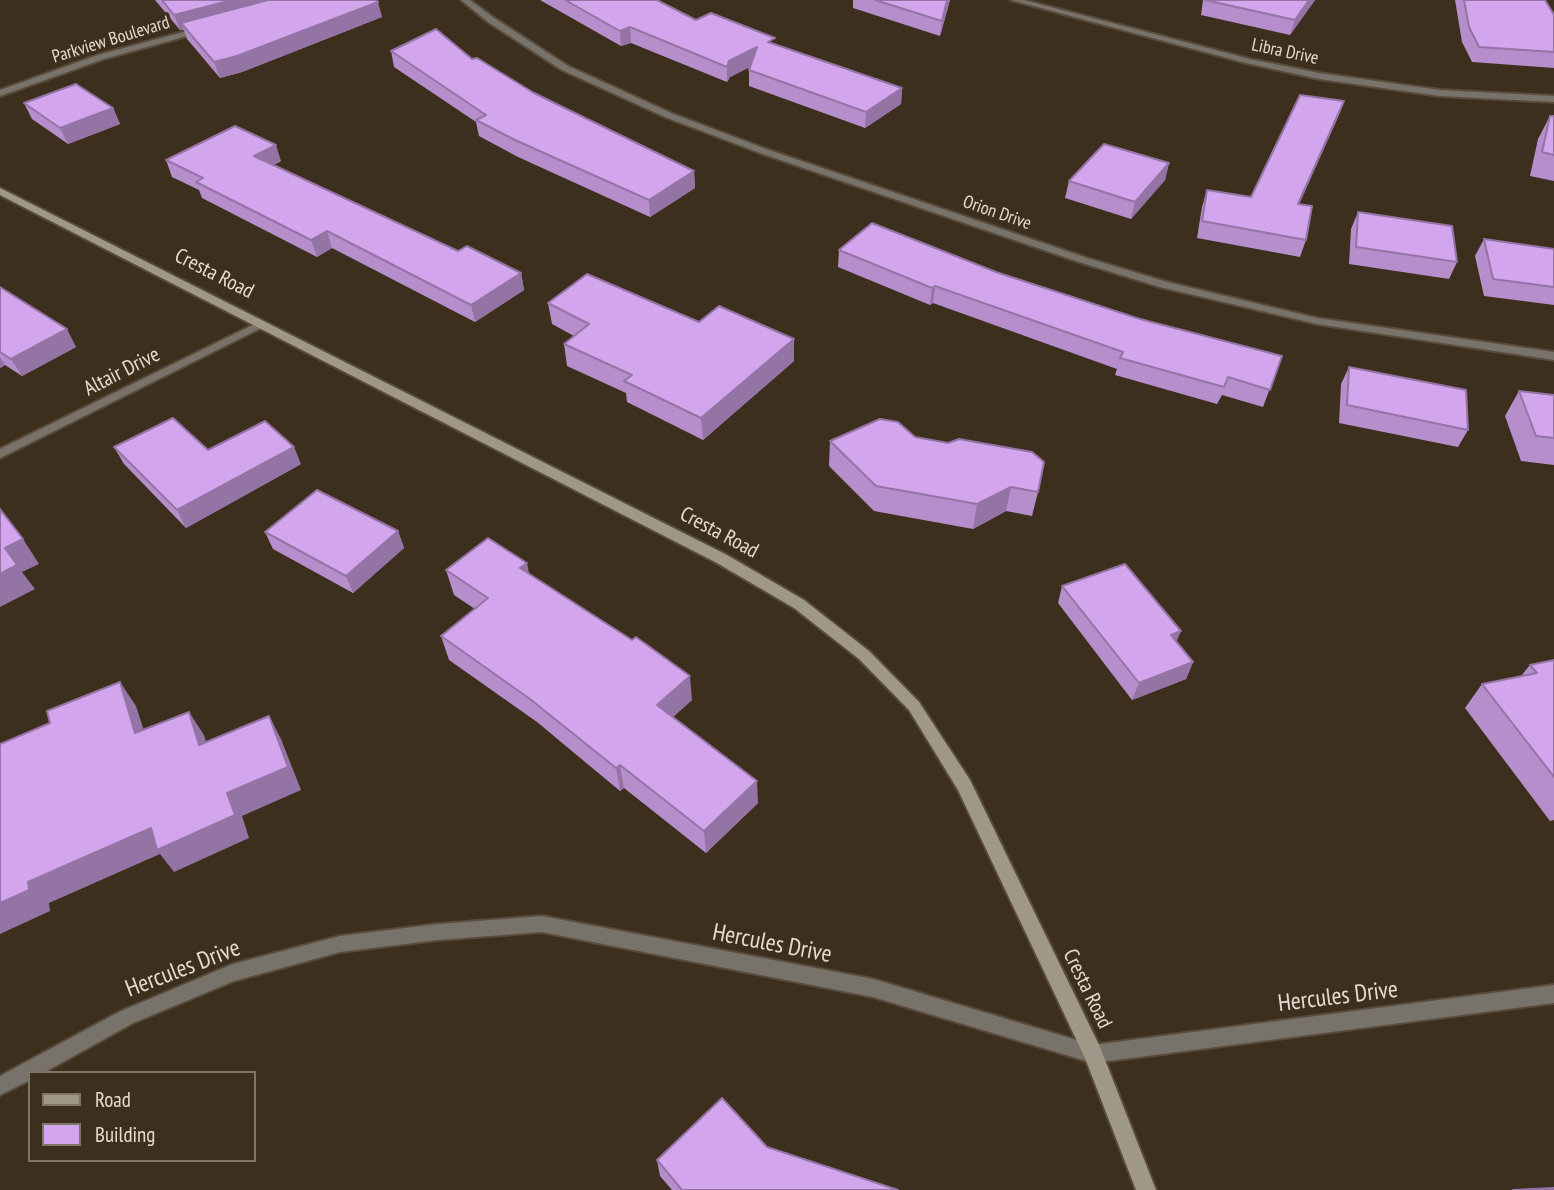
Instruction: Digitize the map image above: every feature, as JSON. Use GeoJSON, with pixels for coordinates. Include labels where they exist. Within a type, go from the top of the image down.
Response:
{"type":"FeatureCollection","features":[{"type":"Feature","properties":{"kind":"main road","name":"Cresta Road"},"geometry":{"type":"LineString","coordinates":[[0,191],[722,559],[799,604],[864,655],[914,706],[964,785],[1093,1054],[1146,1190]]}},
{"type":"Feature","properties":{"kind":"street","name":"Orion Drive"},"geometry":{"type":"LineString","coordinates":[[464,0],[565,68],[668,115],[763,152],[1083,260],[1164,285],[1317,321],[1554,356]]}},
{"type":"Feature","properties":{"kind":"street","name":"Libra Drive"},"geometry":{"type":"LineString","coordinates":[[1015,0],[1248,61],[1319,76],[1440,93],[1554,99]]}},
{"type":"Feature","properties":{"kind":"street","name":"Parkview Boulevard"},"geometry":{"type":"LineString","coordinates":[[0,93],[101,57],[207,28]]}},
{"type":"Feature","properties":{"kind":"street","name":"Altair Drive"},"geometry":{"type":"LineString","coordinates":[[0,454],[261,324]]}},
{"type":"Feature","properties":{"kind":"street","name":"Hercules Drive"},"geometry":{"type":"LineString","coordinates":[[0,1086],[127,1017],[233,973],[340,944],[438,932],[542,924],[873,988],[1093,1054],[1554,994]]}},
{"type":"Feature","properties":{"kind":"building"},"geometry":{"type":"Polygon","coordinates":[[[162,0],[232,0],[174,15],[162,0]]]}},
{"type":"Feature","properties":{"kind":"building"},"geometry":{"type":"Polygon","coordinates":[[[268,0],[378,2],[237,56],[214,62],[181,23],[268,0]]]}},
{"type":"Feature","properties":{"kind":"building"},"geometry":{"type":"Polygon","coordinates":[[[565,0],[657,0],[696,20],[711,13],[775,38],[768,42],[902,88],[866,112],[749,70],[757,47],[729,61],[727,67],[630,27],[620,31],[565,0]]]}},
{"type":"Feature","properties":{"kind":"building"},"geometry":{"type":"Polygon","coordinates":[[[875,0],[947,0],[942,21],[875,0]]]}},
{"type":"Feature","properties":{"kind":"building"},"geometry":{"type":"Polygon","coordinates":[[[1205,0],[1309,0],[1295,20],[1205,0]]]}},
{"type":"Feature","properties":{"kind":"building"},"geometry":{"type":"Polygon","coordinates":[[[1464,0],[1545,0],[1554,15],[1554,52],[1479,47],[1469,27],[1464,0]]]}},
{"type":"Feature","properties":{"kind":"building"},"geometry":{"type":"Polygon","coordinates":[[[436,29],[472,59],[477,58],[534,93],[694,171],[649,200],[476,120],[486,115],[391,51],[436,29]]]}},
{"type":"Feature","properties":{"kind":"building"},"geometry":{"type":"Polygon","coordinates":[[[76,84],[113,108],[60,128],[24,103],[76,84]]]}},
{"type":"Feature","properties":{"kind":"building"},"geometry":{"type":"Polygon","coordinates":[[[1300,95],[1344,101],[1298,204],[1312,206],[1306,240],[1202,221],[1207,190],[1251,197],[1300,95]]]}},
{"type":"Feature","properties":{"kind":"building"},"geometry":{"type":"Polygon","coordinates":[[[1550,116],[1554,116],[1554,155],[1542,152],[1550,116]]]}},
{"type":"Feature","properties":{"kind":"building"},"geometry":{"type":"Polygon","coordinates":[[[235,126],[276,145],[254,156],[458,251],[467,246],[521,273],[471,305],[327,231],[311,240],[196,182],[203,178],[166,160],[235,126]]]}},
{"type":"Feature","properties":{"kind":"building"},"geometry":{"type":"Polygon","coordinates":[[[1104,144],[1169,163],[1135,202],[1069,181],[1104,144]]]}},
{"type":"Feature","properties":{"kind":"building"},"geometry":{"type":"Polygon","coordinates":[[[1358,212],[1452,226],[1457,262],[1356,247],[1358,212]]]}},
{"type":"Feature","properties":{"kind":"building"},"geometry":{"type":"Polygon","coordinates":[[[872,223],[996,272],[1140,319],[1282,356],[1270,390],[1228,377],[1224,387],[1120,358],[1123,352],[935,286],[932,288],[839,250],[872,223]]]}},
{"type":"Feature","properties":{"kind":"building"},"geometry":{"type":"Polygon","coordinates":[[[1484,239],[1554,249],[1554,287],[1493,279],[1484,239]]]}},
{"type":"Feature","properties":{"kind":"building"},"geometry":{"type":"Polygon","coordinates":[[[587,274],[699,322],[719,306],[794,339],[701,418],[624,381],[632,375],[564,344],[589,324],[548,303],[587,274]]]}},
{"type":"Feature","properties":{"kind":"building"},"geometry":{"type":"Polygon","coordinates":[[[0,287],[67,329],[11,359],[0,352],[0,287]]]}},
{"type":"Feature","properties":{"kind":"building"},"geometry":{"type":"Polygon","coordinates":[[[1349,367],[1466,390],[1468,430],[1347,405],[1349,367]]]}},
{"type":"Feature","properties":{"kind":"building"},"geometry":{"type":"Polygon","coordinates":[[[1519,391],[1554,395],[1554,438],[1536,436],[1519,391]]]}},
{"type":"Feature","properties":{"kind":"building"},"geometry":{"type":"Polygon","coordinates":[[[173,418],[208,450],[265,421],[294,447],[177,510],[114,447],[173,418]]]}},
{"type":"Feature","properties":{"kind":"building"},"geometry":{"type":"Polygon","coordinates":[[[880,419],[898,422],[915,437],[948,443],[959,439],[1032,452],[1044,462],[1038,492],[1011,487],[977,504],[876,486],[830,441],[880,419]]]}},
{"type":"Feature","properties":{"kind":"building"},"geometry":{"type":"Polygon","coordinates":[[[317,490],[398,531],[346,576],[265,532],[317,490]]]}},
{"type":"Feature","properties":{"kind":"building"},"geometry":{"type":"Polygon","coordinates":[[[0,509],[23,539],[5,548],[17,565],[0,574],[0,509]]]}},
{"type":"Feature","properties":{"kind":"building"},"geometry":{"type":"Polygon","coordinates":[[[488,538],[527,563],[520,568],[632,640],[636,637],[690,676],[657,705],[757,781],[704,831],[620,765],[616,768],[530,699],[441,636],[488,598],[446,570],[488,538]]]}},
{"type":"Feature","properties":{"kind":"building"},"geometry":{"type":"Polygon","coordinates":[[[1125,564],[1181,631],[1171,635],[1193,662],[1139,683],[1062,586],[1125,564]]]}},
{"type":"Feature","properties":{"kind":"building"},"geometry":{"type":"Polygon","coordinates":[[[1554,660],[1554,777],[1482,684],[1537,673],[1530,665],[1554,660]]]}},
{"type":"Feature","properties":{"kind":"building"},"geometry":{"type":"Polygon","coordinates":[[[120,682],[135,733],[189,712],[199,745],[269,716],[288,767],[227,793],[235,815],[157,850],[151,828],[28,882],[29,890],[0,903],[0,744],[50,723],[47,711],[120,682]]]}},
{"type":"Feature","properties":{"kind":"building"},"geometry":{"type":"Polygon","coordinates":[[[722,1098],[767,1147],[898,1190],[682,1190],[657,1160],[722,1098]]]}},
{"type":"Feature","properties":{"kind":"building"},"geometry":{"type":"Polygon","coordinates":[[[1554,1188],[1554,1190],[1513,1190],[1554,1188]]]}}]}
